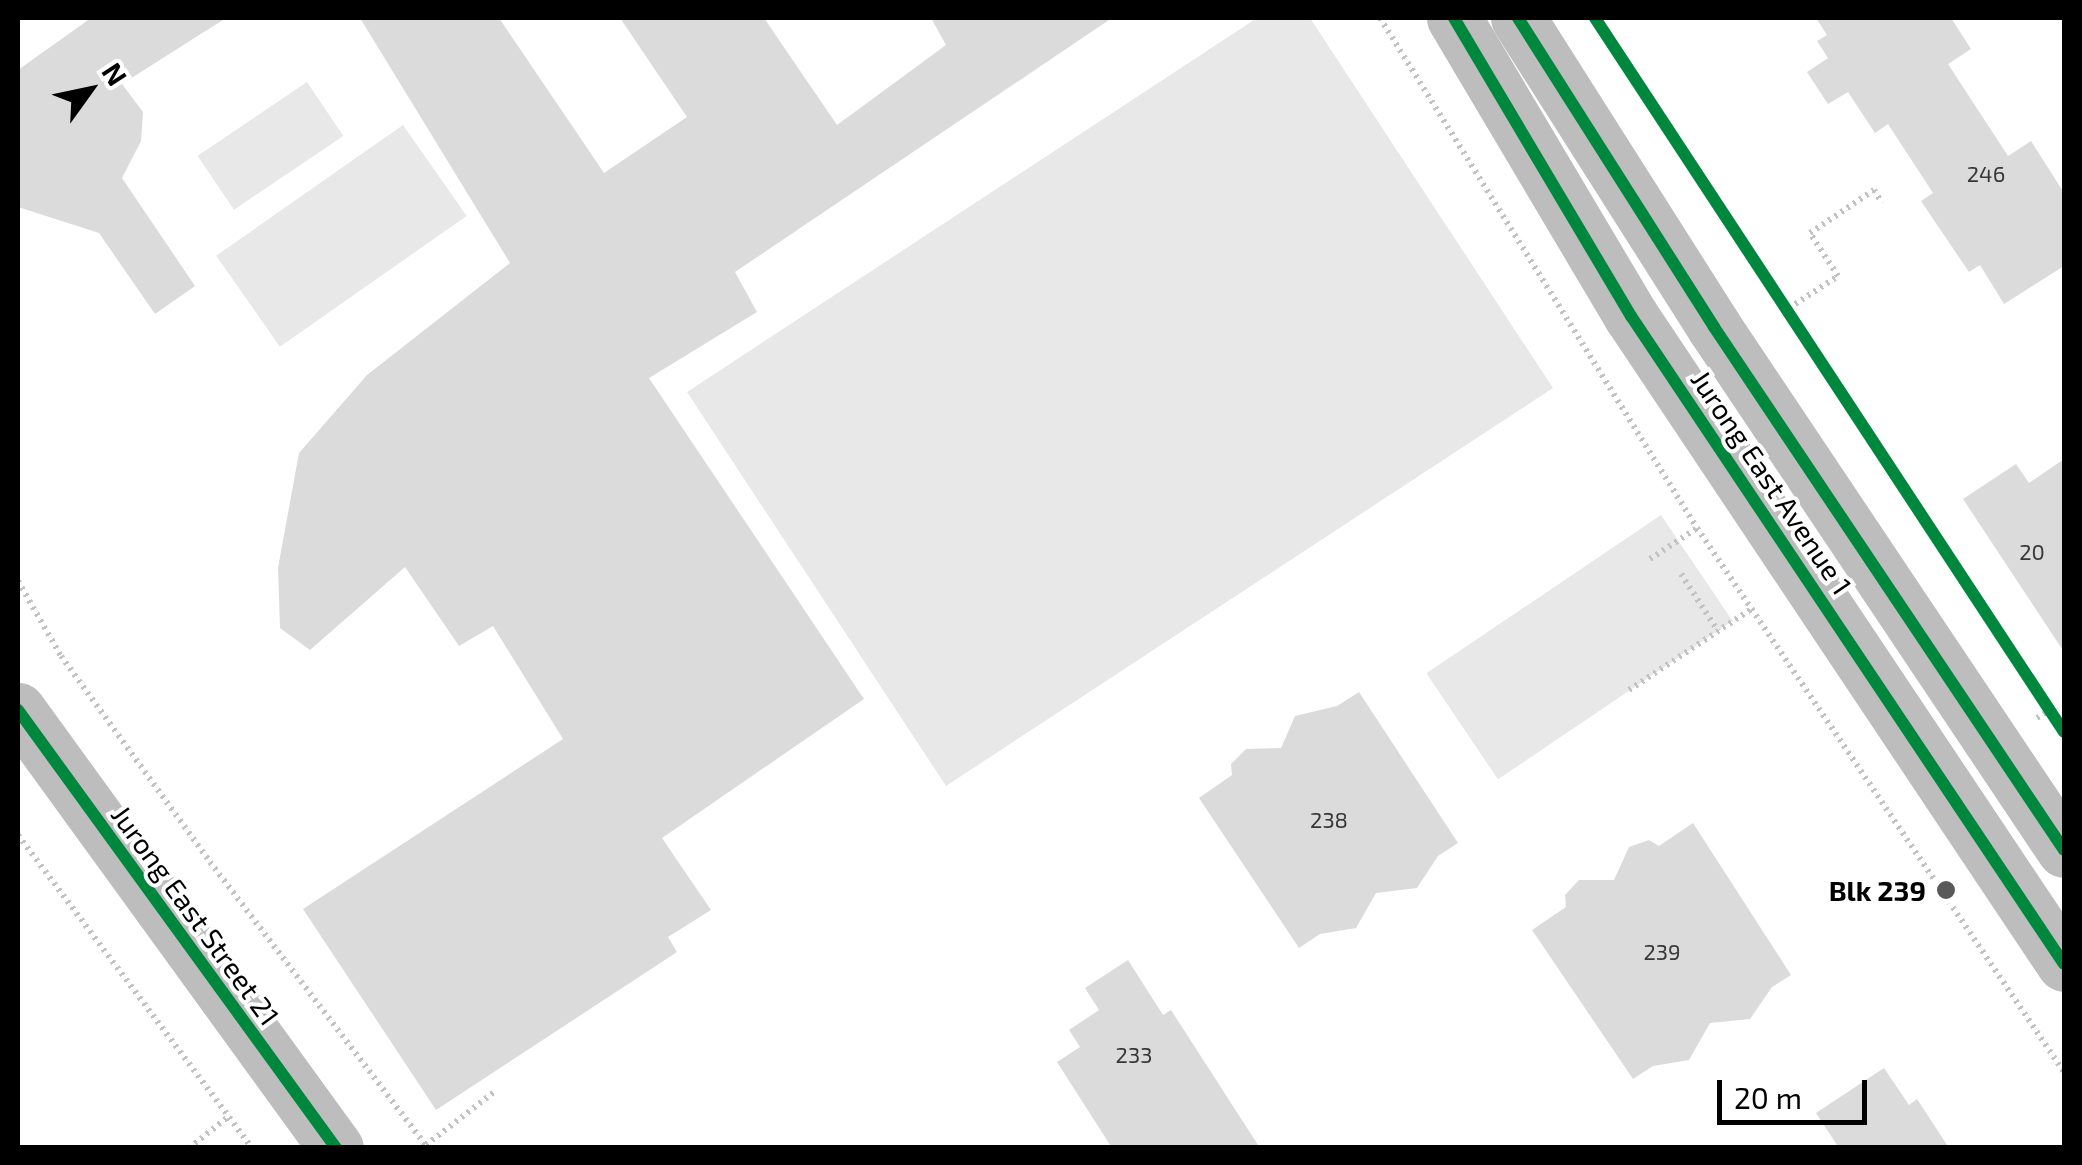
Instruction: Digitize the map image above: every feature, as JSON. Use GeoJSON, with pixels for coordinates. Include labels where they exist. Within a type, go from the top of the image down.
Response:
{"type":"FeatureCollection","features":[{"type":"Feature","properties":{"kind":"street","name":"Jurong East Avenue 1"},"geometry":{"type":"LineString","coordinates":[[1454,18],[1631,316],[2064,964]]}},
{"type":"Feature","properties":{"kind":"street","name":"Jurong East Avenue 1"},"geometry":{"type":"LineString","coordinates":[[1518,18],[1714,327],[2064,850]]}},
{"type":"Feature","properties":{"kind":"street","name":"Jurong East Street 21"},"geometry":{"type":"LineString","coordinates":[[18,710],[336,1148]]}},
{"type":"Feature","properties":{"kind":"path"},"geometry":{"type":"LineString","coordinates":[[1789,308],[1838,276],[1810,233],[1874,190],[1882,203]]}},
{"type":"Feature","properties":{"kind":"path"},"geometry":{"type":"LineString","coordinates":[[1779,292],[1798,322]]}},
{"type":"Feature","properties":{"kind":"path"},"geometry":{"type":"LineString","coordinates":[[1650,559],[1697,528]]}},
{"type":"Feature","properties":{"kind":"path"},"geometry":{"type":"LineString","coordinates":[[1681,574],[1718,631]]}},
{"type":"Feature","properties":{"kind":"path"},"geometry":{"type":"LineString","coordinates":[[1629,690],[1804,575]]}},
{"type":"Feature","properties":{"kind":"path"},"geometry":{"type":"LineString","coordinates":[[18,581],[61,656],[210,862],[427,1146],[494,1092]]}},
{"type":"Feature","properties":{"kind":"path"},"geometry":{"type":"LineString","coordinates":[[2039,694],[2058,721]]}},
{"type":"Feature","properties":{"kind":"path"},"geometry":{"type":"LineString","coordinates":[[18,835],[252,1148]]}},
{"type":"Feature","properties":{"kind":"path"},"geometry":{"type":"LineString","coordinates":[[189,1148],[228,1117]]}},
{"type":"Feature","properties":{"kind":"shaded area"},"geometry":{"type":"Polygon","coordinates":[[[1257,18],[1310,18],[1553,388],[946,786],[687,392],[1257,18]]]}},
{"type":"Feature","properties":{"kind":"shaded area"},"geometry":{"type":"Polygon","coordinates":[[[307,82],[343,136],[234,210],[198,156],[307,82]]]}},
{"type":"Feature","properties":{"kind":"shaded area"},"geometry":{"type":"Polygon","coordinates":[[[403,125],[467,216],[280,347],[216,256],[403,125]]]}},
{"type":"Feature","properties":{"kind":"shaded area"},"geometry":{"type":"Polygon","coordinates":[[[1661,515],[1733,621],[1498,779],[1426,673],[1661,515]]]}},
{"type":"Feature","properties":{"kind":"building"},"geometry":{"type":"Polygon","coordinates":[[[91,18],[226,18],[122,84],[143,112],[141,141],[122,178],[195,286],[155,314],[99,233],[18,207],[18,70],[91,18]]]}},
{"type":"Feature","properties":{"kind":"building"},"geometry":{"type":"Polygon","coordinates":[[[360,18],[499,18],[604,173],[687,117],[620,18],[764,18],[837,125],[946,45],[931,18],[1112,18],[735,272],[757,312],[649,378],[864,699],[662,838],[711,910],[668,937],[677,952],[436,1110],[303,909],[563,739],[493,626],[459,646],[405,567],[310,650],[280,628],[278,568],[299,453],[367,375],[510,263],[360,18]]]}},
{"type":"Feature","properties":{"kind":"building"},"geometry":{"type":"Polygon","coordinates":[[[1816,18],[1951,18],[1971,49],[1948,64],[2008,156],[2031,141],[2064,193],[2064,266],[2004,304],[1980,265],[1969,272],[1921,201],[1933,193],[1888,124],[1875,133],[1848,92],[1828,104],[1807,72],[1828,58],[1817,41],[1827,35],[1816,18]]]}},
{"type":"Feature","properties":{"kind":"building"},"geometry":{"type":"Polygon","coordinates":[[[2064,459],[2064,652],[1963,499],[2016,464],[2029,483],[2064,459]]]}},
{"type":"Feature","properties":{"kind":"building"},"geometry":{"type":"Polygon","coordinates":[[[1359,692],[1458,843],[1438,856],[1417,888],[1376,893],[1356,928],[1320,934],[1299,948],[1199,798],[1232,775],[1231,764],[1246,749],[1281,748],[1295,716],[1337,706],[1359,692]]]}},
{"type":"Feature","properties":{"kind":"building"},"geometry":{"type":"Polygon","coordinates":[[[1693,823],[1791,975],[1772,987],[1750,1019],[1710,1023],[1689,1060],[1653,1066],[1633,1079],[1532,930],[1566,907],[1565,895],[1579,880],[1614,880],[1629,847],[1649,840],[1659,846],[1693,823]]]}},
{"type":"Feature","properties":{"kind":"building"},"geometry":{"type":"Polygon","coordinates":[[[1128,960],[1163,1015],[1171,1010],[1260,1148],[1112,1148],[1057,1062],[1080,1047],[1069,1030],[1099,1010],[1085,988],[1128,960]]]}},
{"type":"Feature","properties":{"kind":"building"},"geometry":{"type":"Polygon","coordinates":[[[1884,1068],[1909,1105],[1917,1099],[1949,1148],[1839,1148],[1816,1113],[1884,1068]]]}},
{"type":"Feature","properties":{"kind":"cycle path"},"geometry":{"type":"LineString","coordinates":[[1454,18],[1631,316],[2064,964]]}},
{"type":"Feature","properties":{"kind":"cycle path"},"geometry":{"type":"LineString","coordinates":[[1518,18],[1714,327],[2064,850]]}},
{"type":"Feature","properties":{"kind":"cycle path"},"geometry":{"type":"LineString","coordinates":[[1595,18],[2064,732]]}},
{"type":"Feature","properties":{"kind":"cycle path"},"geometry":{"type":"LineString","coordinates":[[18,710],[336,1148]]}},
{"type":"Feature","properties":{"kind":"place","name":"Blk 239"},"geometry":{"type":"Point","coordinates":[1946,890]}}]}
